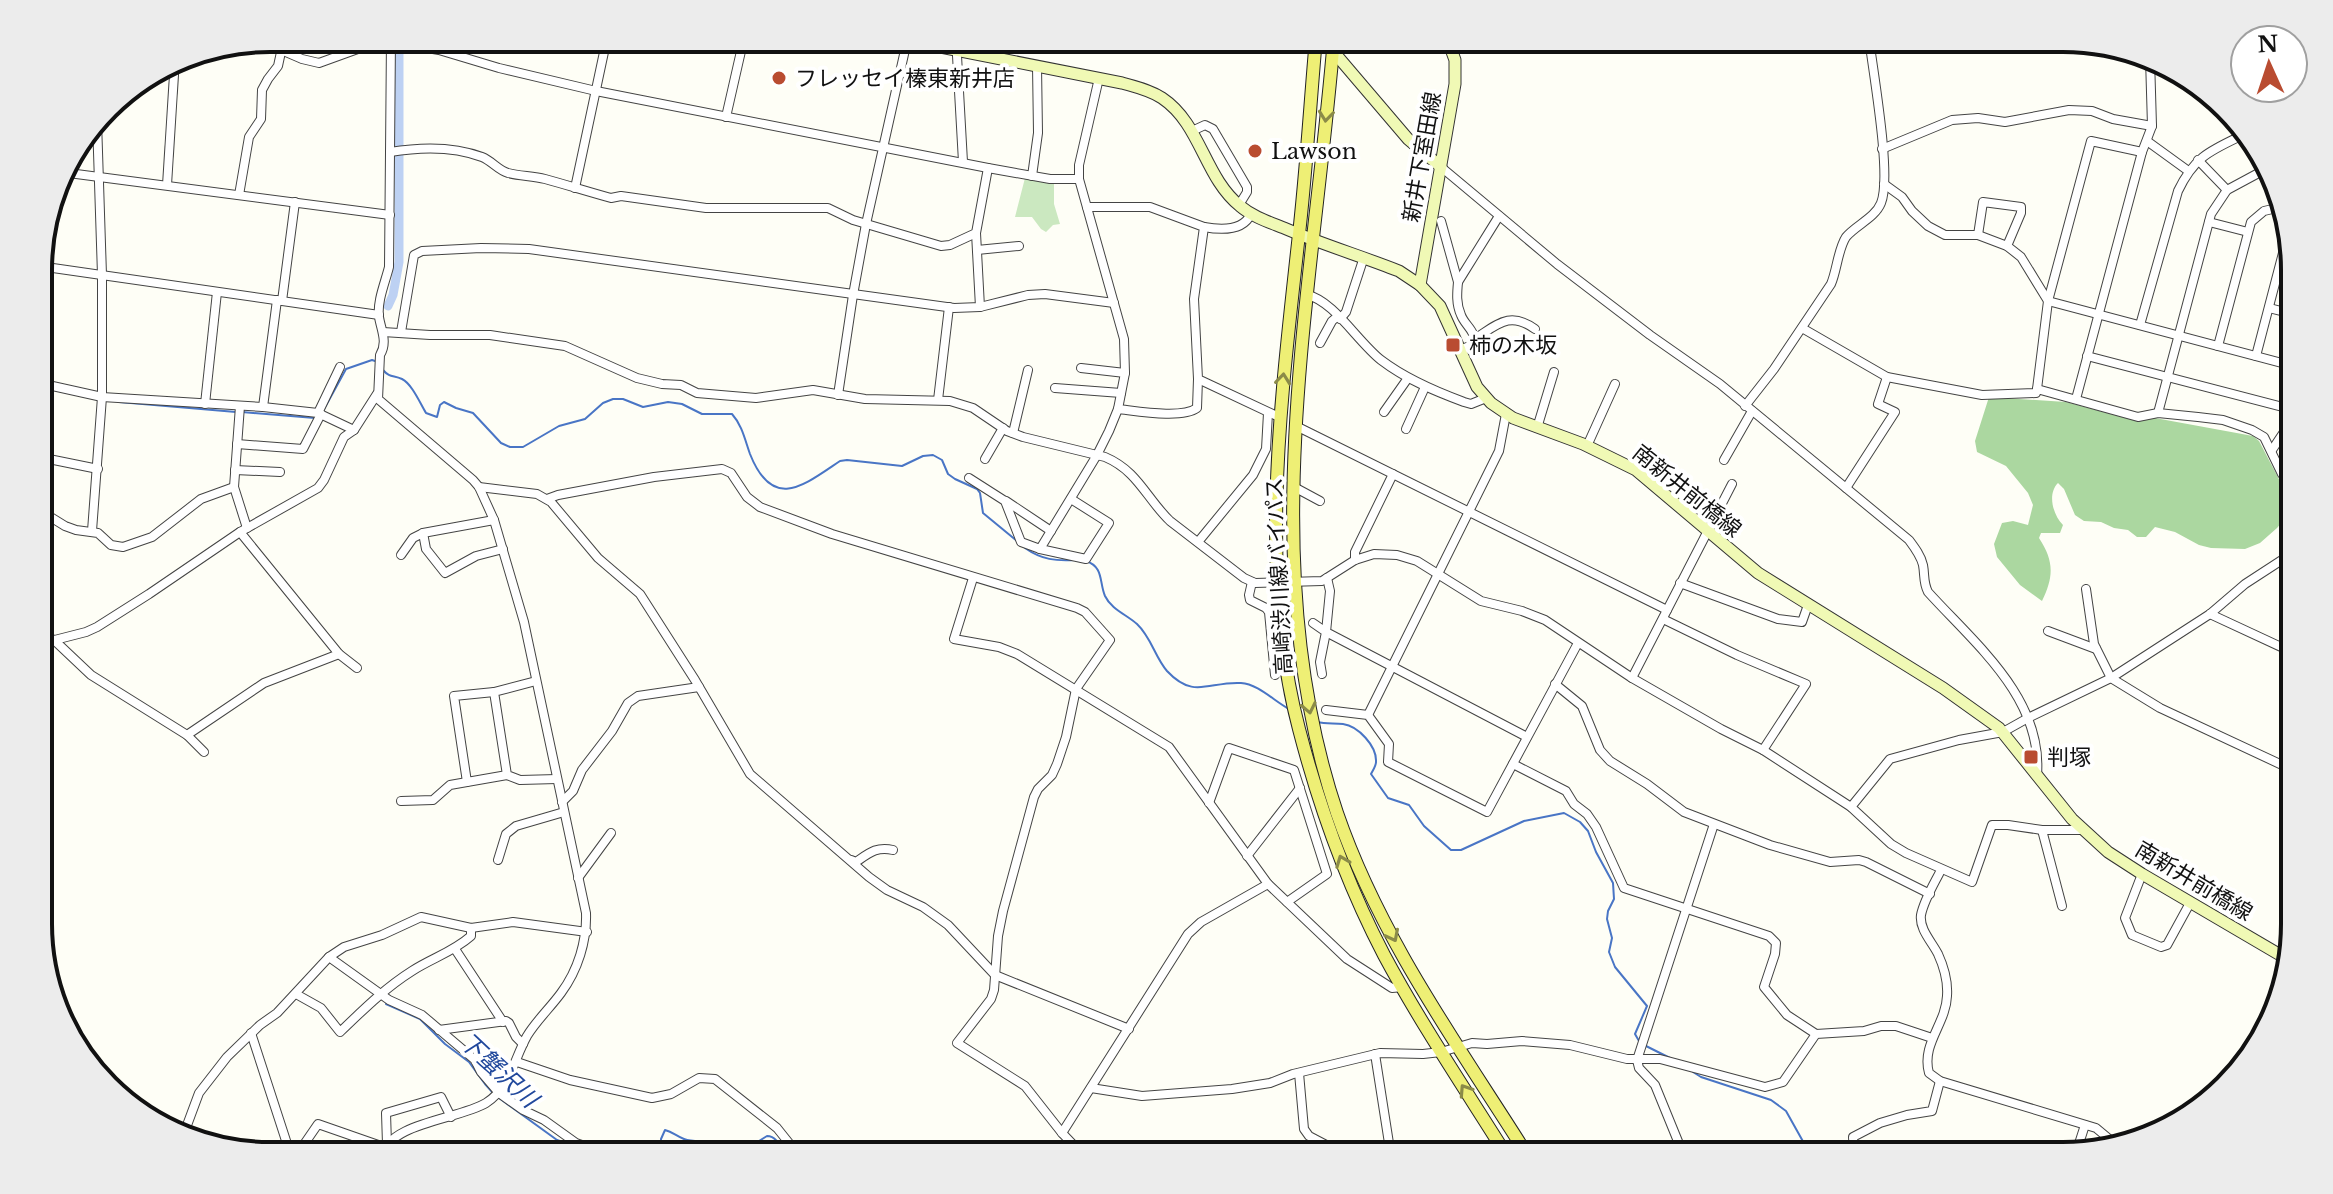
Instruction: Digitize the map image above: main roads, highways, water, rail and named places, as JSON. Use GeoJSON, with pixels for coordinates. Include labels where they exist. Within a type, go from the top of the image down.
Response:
{"type":"FeatureCollection","features":[{"type":"Feature","properties":{"kind":"main road","name":"南新井前橋線"},"geometry":{"type":"LineString","coordinates":[[961,52],[1099,78],[1138,87],[1162,98],[1174,107],[1192,131],[1214,176],[1251,214],[1399,271],[1420,285],[1440,306],[1470,373],[1486,398],[1506,414],[1587,446],[1636,470],[1758,573],[1956,696],[2003,732],[2083,830],[2108,852],[2279,954]]}},
{"type":"Feature","properties":{"kind":"main road","name":"高崎渋川線バイパス"},"geometry":{"type":"LineString","coordinates":[[1315,52],[1299,234],[1273,415],[1282,640],[1298,728],[1343,865],[1384,954],[1498,1142]]}},
{"type":"Feature","properties":{"kind":"main road","name":"高崎渋川線バイパス"},"geometry":{"type":"LineString","coordinates":[[1333,52],[1312,239],[1296,426],[1295,581],[1304,682],[1337,813],[1355,859],[1409,967],[1519,1142]]}},
{"type":"Feature","properties":{"kind":"main road"},"geometry":{"type":"LineString","coordinates":[[1340,52],[1408,139],[1441,167]]}},
{"type":"Feature","properties":{"kind":"main road","name":"新井下室田線"},"geometry":{"type":"LineString","coordinates":[[1420,285],[1455,84],[1454,52]]}},
{"type":"Feature","properties":{"kind":"waterway"},"geometry":{"type":"LineString","coordinates":[[388,306],[399,262],[399,52]]}},
{"type":"Feature","properties":{"kind":"waterway"},"geometry":{"type":"LineString","coordinates":[[323,411],[346,369],[372,360],[378,362]]}},
{"type":"Feature","properties":{"kind":"waterway"},"geometry":{"type":"LineString","coordinates":[[383,370],[406,381],[426,413],[437,417],[444,402],[473,413],[501,443],[510,447],[523,447],[559,426],[585,419],[603,403],[623,399],[643,407],[668,402],[682,404],[702,414],[732,414],[759,472],[779,488],[802,485],[840,461],[902,466],[923,456],[933,455],[942,460],[948,474],[977,489],[983,513],[1017,541]]}},
{"type":"Feature","properties":{"kind":"waterway"},"geometry":{"type":"LineString","coordinates":[[119,402],[236,412]]}},
{"type":"Feature","properties":{"kind":"waterway"},"geometry":{"type":"LineString","coordinates":[[242,412],[315,418]]}},
{"type":"Feature","properties":{"kind":"waterway"},"geometry":{"type":"LineString","coordinates":[[1025,548],[1049,559],[1075,560]]}},
{"type":"Feature","properties":{"kind":"waterway"},"geometry":{"type":"LineString","coordinates":[[1086,561],[1096,567],[1108,601],[1142,629],[1167,671],[1177,680],[1194,687],[1247,684],[1289,709]]}},
{"type":"Feature","properties":{"kind":"waterway"},"geometry":{"type":"LineString","coordinates":[[1317,722],[1343,724],[1360,733],[1370,743],[1375,756],[1376,765],[1371,774],[1388,798],[1409,805],[1424,826],[1451,850],[1461,850],[1524,821],[1564,813],[1580,822],[1588,831],[1613,883],[1614,899],[1607,919],[1612,938],[1609,952],[1615,967],[1647,1006],[1635,1034],[1639,1041]]}},
{"type":"Feature","properties":{"kind":"waterway","name":"下蟹沢川"},"geometry":{"type":"LineString","coordinates":[[386,1004],[420,1019],[469,1062],[494,1094]]}},
{"type":"Feature","properties":{"kind":"waterway"},"geometry":{"type":"LineString","coordinates":[[1644,1045],[1670,1058]]}},
{"type":"Feature","properties":{"kind":"waterway"},"geometry":{"type":"LineString","coordinates":[[1693,1072],[1771,1100],[1786,1111],[1803,1142]]}},
{"type":"Feature","properties":{"kind":"waterway","name":"下蟹沢川"},"geometry":{"type":"LineString","coordinates":[[499,1098],[562,1142]]}},
{"type":"Feature","properties":{"kind":"waterway","name":"下蟹沢川"},"geometry":{"type":"LineString","coordinates":[[661,1142],[665,1130],[684,1139],[700,1142]]}},
{"type":"Feature","properties":{"kind":"waterway","name":"下蟹沢川"},"geometry":{"type":"LineString","coordinates":[[757,1142],[767,1136],[777,1142]]}},
{"type":"Feature","properties":{"kind":"place","name":"フレッセイ榛東新井店"},"geometry":{"type":"Point","coordinates":[779,78]}},
{"type":"Feature","properties":{"kind":"place","name":"Lawson"},"geometry":{"type":"Point","coordinates":[1255,151]}},
{"type":"Feature","properties":{"kind":"place","name":"柿の木坂"},"geometry":{"type":"Point","coordinates":[1453,345]}},
{"type":"Feature","properties":{"kind":"place","name":"判塚"},"geometry":{"type":"Point","coordinates":[2031,757]}}]}
